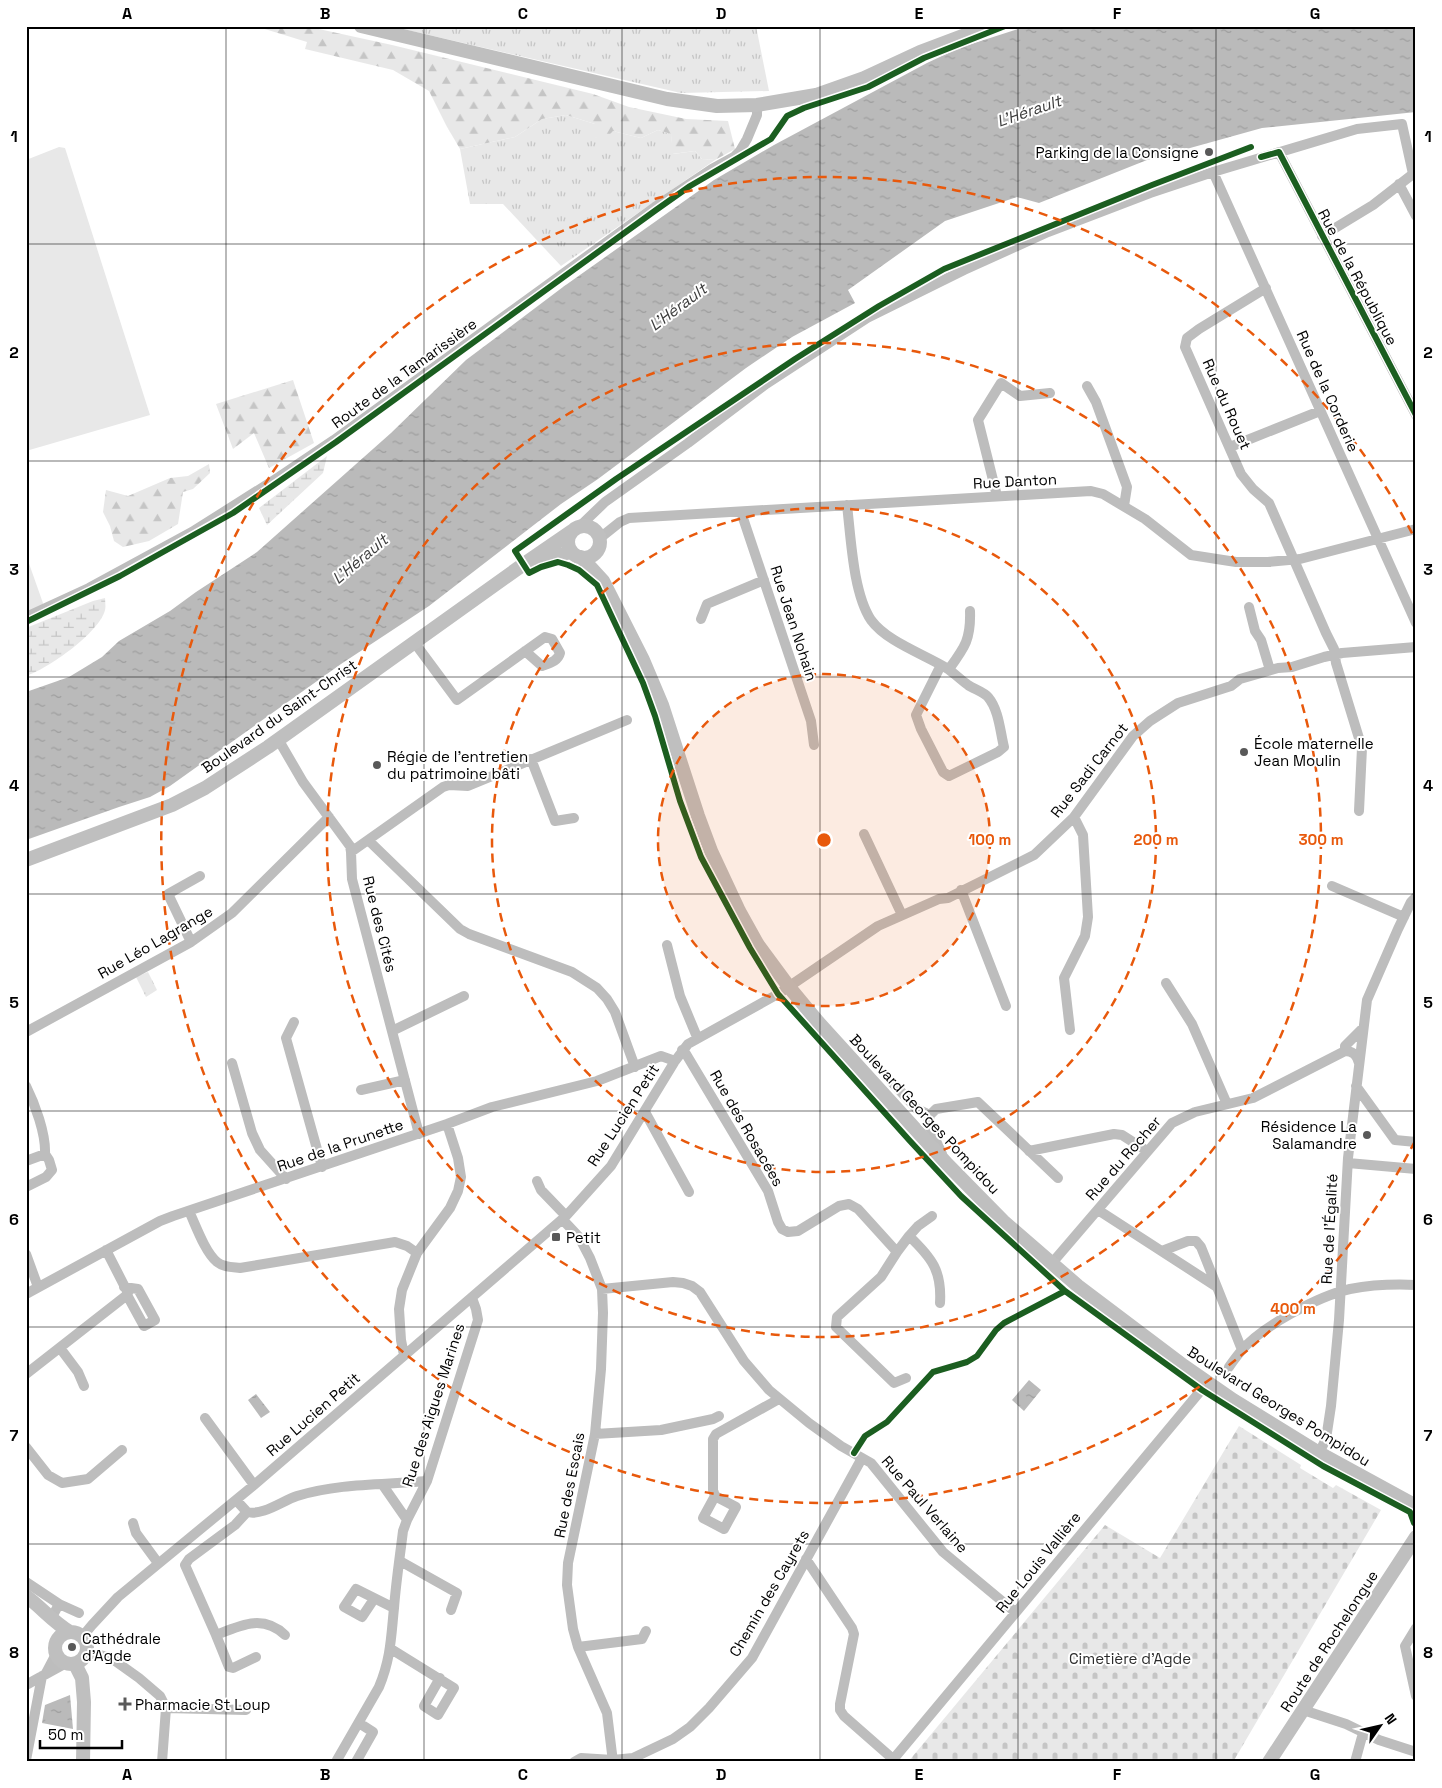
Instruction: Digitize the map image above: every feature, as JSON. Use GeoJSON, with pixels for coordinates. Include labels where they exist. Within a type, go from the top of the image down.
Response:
{"type":"FeatureCollection","features":[{"type":"Feature","properties":{"kind":"street"},"geometry":{"type":"LineString","coordinates":[[361,26],[667,99],[717,106],[757,105],[816,95],[864,78],[920,52],[989,26]]}},
{"type":"Feature","properties":{"kind":"street","name":"Route de la Tamarissière"},"geometry":{"type":"LineString","coordinates":[[26,617],[89,588],[192,532],[279,478],[334,440],[654,207],[734,157],[740,152],[754,123],[757,115],[757,105]]}},
{"type":"Feature","properties":{"kind":"street"},"geometry":{"type":"LineString","coordinates":[[576,529],[589,527],[594,530],[600,543],[591,556],[577,555],[569,544],[569,540],[576,529],[604,502],[688,443],[766,384],[867,318],[964,270],[1048,232],[1150,193],[1357,129],[1402,124],[1414,174],[1322,236]]}},
{"type":"Feature","properties":{"kind":"street","name":"Rue de la République"},"geometry":{"type":"LineString","coordinates":[[1279,152],[1416,414]]}},
{"type":"Feature","properties":{"kind":"street","name":"Rue de la Corderie"},"geometry":{"type":"LineString","coordinates":[[1213,172],[1416,623]]}},
{"type":"Feature","properties":{"kind":"street"},"geometry":{"type":"LineString","coordinates":[[1399,184],[1416,216]]}},
{"type":"Feature","properties":{"kind":"street","name":"Rue du Rouet"},"geometry":{"type":"LineString","coordinates":[[1266,288],[1199,329],[1187,338],[1185,347],[1241,474],[1269,503],[1330,640],[1362,748],[1359,811]]}},
{"type":"Feature","properties":{"kind":"street"},"geometry":{"type":"LineString","coordinates":[[997,496],[978,420],[1001,383],[1020,396],[1050,393]]}},
{"type":"Feature","properties":{"kind":"street"},"geometry":{"type":"LineString","coordinates":[[1087,386],[1096,402],[1127,487],[1124,506]]}},
{"type":"Feature","properties":{"kind":"street"},"geometry":{"type":"LineString","coordinates":[[1230,447],[1320,411]]}},
{"type":"Feature","properties":{"kind":"street","name":"Rue Danton"},"geometry":{"type":"LineString","coordinates":[[600,543],[620,522],[629,518],[1092,491],[1103,494],[1145,519],[1191,555],[1236,562],[1268,562],[1293,559],[1416,528]]}},
{"type":"Feature","properties":{"kind":"street"},"geometry":{"type":"LineString","coordinates":[[847,505],[862,604],[872,621],[892,638],[945,667],[968,685],[987,696],[997,714],[1004,747],[998,752],[949,776],[943,772],[916,715],[945,667],[963,650],[970,630],[970,611]]}},
{"type":"Feature","properties":{"kind":"street","name":"Rue Jean Nohain"},"geometry":{"type":"LineString","coordinates":[[742,512],[811,721],[814,745]]}},
{"type":"Feature","properties":{"kind":"street","name":"Boulevard du Saint-Christ"},"geometry":{"type":"LineString","coordinates":[[26,860],[172,805],[213,783],[278,739],[529,560],[576,529]]}},
{"type":"Feature","properties":{"kind":"street","name":"Boulevard Georges Pompidou"},"geometry":{"type":"LineString","coordinates":[[600,543],[604,581]]}},
{"type":"Feature","properties":{"kind":"street","name":"Boulevard du Saint-Christ"},"geometry":{"type":"LineString","coordinates":[[529,560],[577,555]]}},
{"type":"Feature","properties":{"kind":"street","name":"Boulevard Georges Pompidou"},"geometry":{"type":"LineString","coordinates":[[577,555],[604,581],[643,660],[662,705],[711,851],[739,911],[758,945],[818,1022],[947,1164],[1003,1221],[1086,1292],[1208,1382],[1319,1453],[1416,1506]]}},
{"type":"Feature","properties":{"kind":"street"},"geometry":{"type":"LineString","coordinates":[[701,619],[707,604],[764,580]]}},
{"type":"Feature","properties":{"kind":"street"},"geometry":{"type":"LineString","coordinates":[[1249,607],[1255,632],[1261,640],[1270,670]]}},
{"type":"Feature","properties":{"kind":"street"},"geometry":{"type":"LineString","coordinates":[[414,642],[457,700],[525,651]]}},
{"type":"Feature","properties":{"kind":"street","name":"Rue Sadi Carnot"},"geometry":{"type":"LineString","coordinates":[[682,1050],[697,1037],[789,987],[866,933],[939,899],[948,898],[1034,855],[1074,817],[1126,745],[1150,721],[1178,703],[1231,686],[1240,679],[1270,670],[1292,667],[1335,655],[1416,647]]}},
{"type":"Feature","properties":{"kind":"street"},"geometry":{"type":"LineString","coordinates":[[351,852],[443,787],[468,786],[627,720]]}},
{"type":"Feature","properties":{"kind":"street","name":"Rue des Cités"},"geometry":{"type":"LineString","coordinates":[[278,739],[298,775],[346,840],[351,852],[352,879],[419,1134]]}},
{"type":"Feature","properties":{"kind":"street"},"geometry":{"type":"LineString","coordinates":[[531,759],[555,821],[574,818]]}},
{"type":"Feature","properties":{"kind":"street","name":"Rue Léo Lagrange"},"geometry":{"type":"LineString","coordinates":[[26,1032],[191,942],[232,913],[329,817]]}},
{"type":"Feature","properties":{"kind":"street"},"geometry":{"type":"LineString","coordinates":[[1070,1030],[1064,978],[1085,936],[1088,916],[1083,835],[1074,817]]}},
{"type":"Feature","properties":{"kind":"street"},"geometry":{"type":"LineString","coordinates":[[864,834],[902,915]]}},
{"type":"Feature","properties":{"kind":"street"},"geometry":{"type":"LineString","coordinates":[[368,840],[460,929],[572,972],[597,988],[615,1012],[635,1067]]}},
{"type":"Feature","properties":{"kind":"street"},"geometry":{"type":"LineString","coordinates":[[191,942],[168,894],[200,876]]}},
{"type":"Feature","properties":{"kind":"street"},"geometry":{"type":"LineString","coordinates":[[1332,886],[1404,917]]}},
{"type":"Feature","properties":{"kind":"street"},"geometry":{"type":"LineString","coordinates":[[961,890],[1006,1006]]}},
{"type":"Feature","properties":{"kind":"street","name":"Rue de l'Égalité"},"geometry":{"type":"LineString","coordinates":[[1319,1453],[1326,1439],[1331,1406],[1341,1292],[1348,1163],[1366,1000],[1404,917],[1416,897]]}},
{"type":"Feature","properties":{"kind":"street"},"geometry":{"type":"LineString","coordinates":[[667,945],[680,996],[697,1037]]}},
{"type":"Feature","properties":{"kind":"street"},"geometry":{"type":"LineString","coordinates":[[1166,983],[1192,1024],[1227,1104]]}},
{"type":"Feature","properties":{"kind":"street"},"geometry":{"type":"LineString","coordinates":[[392,1031],[464,996]]}},
{"type":"Feature","properties":{"kind":"street"},"geometry":{"type":"LineString","coordinates":[[294,1022],[286,1038],[322,1167]]}},
{"type":"Feature","properties":{"kind":"street","name":"Rue du Rocher"},"geometry":{"type":"LineString","coordinates":[[1052,1264],[1172,1124],[1188,1115],[1253,1098],[1344,1051],[1345,1046],[1363,1028]]}},
{"type":"Feature","properties":{"kind":"street","name":"Rue Lucien Petit"},"geometry":{"type":"LineString","coordinates":[[76,1635],[92,1625],[118,1597],[254,1485],[565,1218],[611,1166],[682,1050]]}},
{"type":"Feature","properties":{"kind":"street","name":"Rue des Rosacées"},"geometry":{"type":"LineString","coordinates":[[682,1050],[768,1191],[782,1229],[788,1232],[798,1231],[839,1206],[849,1204],[858,1209],[896,1252]]}},
{"type":"Feature","properties":{"kind":"street"},"geometry":{"type":"LineString","coordinates":[[1344,1051],[1350,1051],[1355,1054],[1359,1064]]}},
{"type":"Feature","properties":{"kind":"street","name":"Rue de la Prunette"},"geometry":{"type":"LineString","coordinates":[[26,1294],[160,1221],[419,1134],[492,1107],[590,1083],[661,1056],[675,1060]]}},
{"type":"Feature","properties":{"kind":"street"},"geometry":{"type":"LineString","coordinates":[[232,1063],[252,1133],[260,1150],[286,1179]]}},
{"type":"Feature","properties":{"kind":"street"},"geometry":{"type":"LineString","coordinates":[[361,1090],[405,1080]]}},
{"type":"Feature","properties":{"kind":"street"},"geometry":{"type":"LineString","coordinates":[[891,1081],[917,1109],[930,1115]]}},
{"type":"Feature","properties":{"kind":"street"},"geometry":{"type":"LineString","coordinates":[[26,1086],[46,1144],[45,1154],[49,1160],[51,1172],[26,1187]]}},
{"type":"Feature","properties":{"kind":"street"},"geometry":{"type":"LineString","coordinates":[[1356,1086],[1395,1140],[1416,1142]]}},
{"type":"Feature","properties":{"kind":"street"},"geometry":{"type":"LineString","coordinates":[[947,1164],[928,1123],[930,1115],[936,1110],[978,1102],[1058,1178]]}},
{"type":"Feature","properties":{"kind":"street"},"geometry":{"type":"LineString","coordinates":[[645,1112],[689,1192]]}},
{"type":"Feature","properties":{"kind":"street"},"geometry":{"type":"LineString","coordinates":[[404,1355],[401,1340],[399,1300],[417,1253],[450,1208],[458,1191],[461,1177],[458,1158],[447,1124]]}},
{"type":"Feature","properties":{"kind":"street"},"geometry":{"type":"LineString","coordinates":[[1029,1151],[1114,1134],[1122,1135],[1147,1151]]}},
{"type":"Feature","properties":{"kind":"street"},"geometry":{"type":"LineString","coordinates":[[26,1160],[45,1154]]}},
{"type":"Feature","properties":{"kind":"street"},"geometry":{"type":"LineString","coordinates":[[1348,1163],[1416,1169]]}},
{"type":"Feature","properties":{"kind":"street"},"geometry":{"type":"LineString","coordinates":[[537,1182],[541,1190],[565,1218]]}},
{"type":"Feature","properties":{"kind":"street"},"geometry":{"type":"LineString","coordinates":[[1098,1210],[1217,1287]]}},
{"type":"Feature","properties":{"kind":"street"},"geometry":{"type":"LineString","coordinates":[[189,1211],[210,1254],[217,1263],[227,1267],[240,1268],[395,1242],[407,1246],[417,1253]]}},
{"type":"Feature","properties":{"kind":"street"},"geometry":{"type":"LineString","coordinates":[[906,1378],[894,1383],[836,1327],[836,1316],[881,1276],[896,1252],[918,1226],[932,1216]]}},
{"type":"Feature","properties":{"kind":"street","name":"Rue des Escais"},"geometry":{"type":"LineString","coordinates":[[565,1218],[590,1258],[602,1290],[603,1341],[595,1434],[568,1564],[568,1607],[578,1647],[607,1713],[613,1761]]}},
{"type":"Feature","properties":{"kind":"street"},"geometry":{"type":"LineString","coordinates":[[910,1236],[924,1250],[937,1268],[941,1287],[940,1303]]}},
{"type":"Feature","properties":{"kind":"street"},"geometry":{"type":"LineString","coordinates":[[1162,1251],[1188,1241],[1196,1241],[1201,1247],[1242,1350]]}},
{"type":"Feature","properties":{"kind":"street"},"geometry":{"type":"LineString","coordinates":[[26,1374],[60,1348],[126,1291],[106,1250]]}},
{"type":"Feature","properties":{"kind":"street"},"geometry":{"type":"LineString","coordinates":[[26,1254],[38,1287]]}},
{"type":"Feature","properties":{"kind":"street","name":"Rue Paul Verlaine"},"geometry":{"type":"LineString","coordinates":[[602,1290],[673,1282],[692,1286],[706,1301],[752,1371],[779,1399],[809,1423],[871,1463],[943,1552],[1015,1612]]}},
{"type":"Feature","properties":{"kind":"street"},"geometry":{"type":"LineString","coordinates":[[1229,1367],[1242,1350],[1265,1331],[1293,1313],[1322,1298],[1351,1289],[1398,1284],[1416,1285]]}},
{"type":"Feature","properties":{"kind":"street","name":"Rue des Aigues Marines"},"geometry":{"type":"LineString","coordinates":[[339,1762],[337,1760],[379,1687],[391,1649],[394,1608],[404,1531],[407,1520],[427,1481],[478,1320],[472,1298]]}},
{"type":"Feature","properties":{"kind":"street"},"geometry":{"type":"LineString","coordinates":[[60,1348],[78,1372],[84,1386]]}},
{"type":"Feature","properties":{"kind":"street","name":"Rue Louis Vallière"},"geometry":{"type":"LineString","coordinates":[[892,1761],[1208,1382]]}},
{"type":"Feature","properties":{"kind":"street"},"geometry":{"type":"LineString","coordinates":[[715,1496],[713,1490],[713,1439],[716,1434],[779,1399]]}},
{"type":"Feature","properties":{"kind":"street"},"geometry":{"type":"LineString","coordinates":[[595,1434],[661,1430],[713,1419],[719,1416]]}},
{"type":"Feature","properties":{"kind":"street"},"geometry":{"type":"LineString","coordinates":[[205,1418],[254,1485]]}},
{"type":"Feature","properties":{"kind":"street"},"geometry":{"type":"LineString","coordinates":[[26,1447],[48,1475],[62,1483],[88,1479],[122,1450]]}},
{"type":"Feature","properties":{"kind":"street","name":"Chemin des Cayrets"},"geometry":{"type":"LineString","coordinates":[[574,1762],[580,1758],[613,1761],[633,1758],[674,1739],[690,1727],[752,1658],[862,1458]]}},
{"type":"Feature","properties":{"kind":"street"},"geometry":{"type":"LineString","coordinates":[[236,1500],[247,1512],[258,1513],[297,1496],[331,1488],[427,1481]]}},
{"type":"Feature","properties":{"kind":"street","name":"Rue des Aigues Marines"},"geometry":{"type":"LineString","coordinates":[[382,1484],[407,1520]]}},
{"type":"Feature","properties":{"kind":"street"},"geometry":{"type":"LineString","coordinates":[[247,1512],[235,1525],[189,1559],[186,1564],[229,1667],[233,1668],[256,1657]]}},
{"type":"Feature","properties":{"kind":"street"},"geometry":{"type":"LineString","coordinates":[[133,1523],[136,1532],[158,1563]]}},
{"type":"Feature","properties":{"kind":"street","name":"Route de Rochelongue"},"geometry":{"type":"LineString","coordinates":[[1269,1762],[1416,1537]]}},
{"type":"Feature","properties":{"kind":"street"},"geometry":{"type":"LineString","coordinates":[[806,1559],[852,1628],[854,1634],[840,1710],[892,1761]]}},
{"type":"Feature","properties":{"kind":"street"},"geometry":{"type":"LineString","coordinates":[[400,1561],[457,1593],[450,1610]]}},
{"type":"Feature","properties":{"kind":"street"},"geometry":{"type":"LineString","coordinates":[[26,1582],[59,1604],[79,1613]]}},
{"type":"Feature","properties":{"kind":"street"},"geometry":{"type":"LineString","coordinates":[[26,1596],[39,1606],[51,1620],[76,1635],[87,1648],[80,1662],[63,1656]]}},
{"type":"Feature","properties":{"kind":"street"},"geometry":{"type":"LineString","coordinates":[[374,1598],[394,1608]]}},
{"type":"Feature","properties":{"kind":"street"},"geometry":{"type":"LineString","coordinates":[[59,1604],[51,1620],[63,1656],[82,1678],[84,1702],[83,1762]]}},
{"type":"Feature","properties":{"kind":"street"},"geometry":{"type":"LineString","coordinates":[[216,1635],[240,1625],[255,1622],[263,1623],[286,1635]]}},
{"type":"Feature","properties":{"kind":"street"},"geometry":{"type":"LineString","coordinates":[[1416,1628],[1405,1646],[1416,1694]]}},
{"type":"Feature","properties":{"kind":"street"},"geometry":{"type":"LineString","coordinates":[[578,1647],[642,1639],[646,1631]]}},
{"type":"Feature","properties":{"kind":"street"},"geometry":{"type":"LineString","coordinates":[[63,1656],[59,1637],[76,1635]]}},
{"type":"Feature","properties":{"kind":"street"},"geometry":{"type":"LineString","coordinates":[[391,1649],[440,1678]]}},
{"type":"Feature","properties":{"kind":"street"},"geometry":{"type":"LineString","coordinates":[[86,1653],[111,1658],[160,1696],[166,1708],[162,1762]]}},
{"type":"Feature","properties":{"kind":"street"},"geometry":{"type":"LineString","coordinates":[[26,1685],[44,1674],[63,1656]]}},
{"type":"Feature","properties":{"kind":"street"},"geometry":{"type":"LineString","coordinates":[[26,1760],[44,1674]]}},
{"type":"Feature","properties":{"kind":"street"},"geometry":{"type":"LineString","coordinates":[[166,1708],[246,1710]]}},
{"type":"Feature","properties":{"kind":"street"},"geometry":{"type":"LineString","coordinates":[[1303,1710],[1346,1724],[1363,1733],[1416,1752]]}},
{"type":"Feature","properties":{"kind":"street"},"geometry":{"type":"LineString","coordinates":[[356,1762],[373,1732],[359,1722]]}},
{"type":"Feature","properties":{"kind":"street"},"geometry":{"type":"LineString","coordinates":[[1355,1762],[1363,1733]]}},
{"type":"Feature","properties":{"kind":"green space"},"geometry":{"type":"Polygon","coordinates":[[[255,26],[305,26],[392,45],[593,94],[629,107],[686,119],[728,121],[735,149],[715,160],[702,159],[695,151],[672,154],[671,134],[658,130],[641,138],[613,131],[607,137],[595,138],[595,124],[566,115],[542,119],[515,137],[460,149],[429,91],[393,70],[305,49],[307,42],[255,26]]]}},
{"type":"Feature","properties":{"kind":"green space"},"geometry":{"type":"Polygon","coordinates":[[[390,26],[756,26],[769,91],[681,93],[390,26]]]}},
{"type":"Feature","properties":{"kind":"green space"},"geometry":{"type":"Polygon","coordinates":[[[566,115],[595,124],[595,138],[613,131],[641,138],[658,130],[671,134],[673,154],[695,151],[702,159],[715,160],[561,266],[503,204],[470,204],[460,149],[515,137],[542,119],[566,115]]]}},
{"type":"Feature","properties":{"kind":"green space"},"geometry":{"type":"Polygon","coordinates":[[[59,147],[65,148],[150,415],[26,451],[26,160],[59,147]]]}},
{"type":"Feature","properties":{"kind":"green space"},"geometry":{"type":"Polygon","coordinates":[[[293,380],[314,443],[269,468],[254,433],[233,449],[216,404],[293,380]]]}},
{"type":"Feature","properties":{"kind":"green space"},"geometry":{"type":"Polygon","coordinates":[[[327,456],[323,473],[267,525],[259,508],[327,456]]]}},
{"type":"Feature","properties":{"kind":"green space"},"geometry":{"type":"Polygon","coordinates":[[[209,464],[210,473],[193,489],[183,492],[178,524],[149,541],[123,547],[114,541],[110,526],[103,512],[106,490],[128,496],[170,478],[188,476],[209,464]]]}},
{"type":"Feature","properties":{"kind":"green space"},"geometry":{"type":"Polygon","coordinates":[[[26,555],[44,606],[26,613],[26,555]]]}},
{"type":"Feature","properties":{"kind":"green space"},"geometry":{"type":"Polygon","coordinates":[[[105,598],[105,608],[101,619],[84,639],[47,666],[26,676],[26,628],[105,598]]]}},
{"type":"Feature","properties":{"kind":"green space"},"geometry":{"type":"Polygon","coordinates":[[[148,972],[157,990],[146,997],[136,977],[148,972]]]}},
{"type":"Feature","properties":{"kind":"green space","name":"Cimetière d'Agde"},"geometry":{"type":"Polygon","coordinates":[[[1239,1426],[1301,1465],[1300,1468],[1333,1488],[1336,1485],[1381,1510],[1233,1762],[908,1762],[1105,1525],[1160,1558],[1239,1426]]]}},
{"type":"Feature","properties":{"kind":"water","name":"L'Hérault"},"geometry":{"type":"Polygon","coordinates":[[[1027,26],[1416,26],[1416,112],[1262,128],[1147,160],[1039,203],[1017,197],[945,221],[848,290],[855,303],[792,337],[746,368],[598,479],[561,504],[429,606],[341,664],[170,786],[150,797],[26,840],[26,692],[69,677],[102,657],[119,641],[170,611],[257,552],[391,433],[466,360],[563,287],[714,180],[774,145],[927,63],[959,48],[1027,26]]]}},
{"type":"Feature","properties":{"kind":"water"},"geometry":{"type":"Polygon","coordinates":[[[1029,1380],[1041,1390],[1024,1411],[1012,1400],[1029,1380]]]}},
{"type":"Feature","properties":{"kind":"water"},"geometry":{"type":"Polygon","coordinates":[[[256,1394],[270,1412],[261,1418],[248,1400],[256,1394]]]}},
{"type":"Feature","properties":{"kind":"water"},"geometry":{"type":"Polygon","coordinates":[[[70,1695],[73,1729],[42,1723],[45,1705],[70,1695]]]}},
{"type":"Feature","properties":{"kind":"cycle path"},"geometry":{"type":"LineString","coordinates":[[26,622],[120,576],[233,513],[336,442],[690,186],[771,139],[787,116],[804,108],[868,87],[924,58],[1005,26]]}},
{"type":"Feature","properties":{"kind":"cycle path"},"geometry":{"type":"LineString","coordinates":[[1251,147],[944,269],[879,306],[795,359],[616,479],[515,551],[529,573],[558,562],[579,570],[597,585],[643,683],[655,716],[680,801],[701,857],[750,948],[778,994],[910,1141],[961,1196],[1065,1291],[1202,1390],[1323,1466],[1410,1512],[1416,1524]]}},
{"type":"Feature","properties":{"kind":"cycle path"},"geometry":{"type":"LineString","coordinates":[[1261,157],[1279,152],[1416,415]]}},
{"type":"Feature","properties":{"kind":"cycle path"},"geometry":{"type":"LineString","coordinates":[[854,1453],[865,1436],[887,1422],[933,1372],[967,1362],[977,1356],[996,1330],[1004,1323],[1065,1291]]}},
{"type":"Feature","properties":{"kind":"place","name":"Parking de la Consigne"},"geometry":{"type":"Point","coordinates":[1209,152]}},
{"type":"Feature","properties":{"kind":"place","name":"École maternelle Jean Moulin"},"geometry":{"type":"Point","coordinates":[1244,752]}},
{"type":"Feature","properties":{"kind":"place","name":"Régie de l’entretien du patrimoine bâti"},"geometry":{"type":"Point","coordinates":[377,765]}},
{"type":"Feature","properties":{"kind":"place","name":"Résidence La Salamandre"},"geometry":{"type":"Point","coordinates":[1367,1135]}},
{"type":"Feature","properties":{"kind":"place","name":"Petit"},"geometry":{"type":"Point","coordinates":[556,1237]}},
{"type":"Feature","properties":{"kind":"place","name":"Cathédrale d'Agde"},"geometry":{"type":"Point","coordinates":[72,1647]}},
{"type":"Feature","properties":{"kind":"place","name":"Pharmacie St Loup"},"geometry":{"type":"Point","coordinates":[125,1704]}}]}
